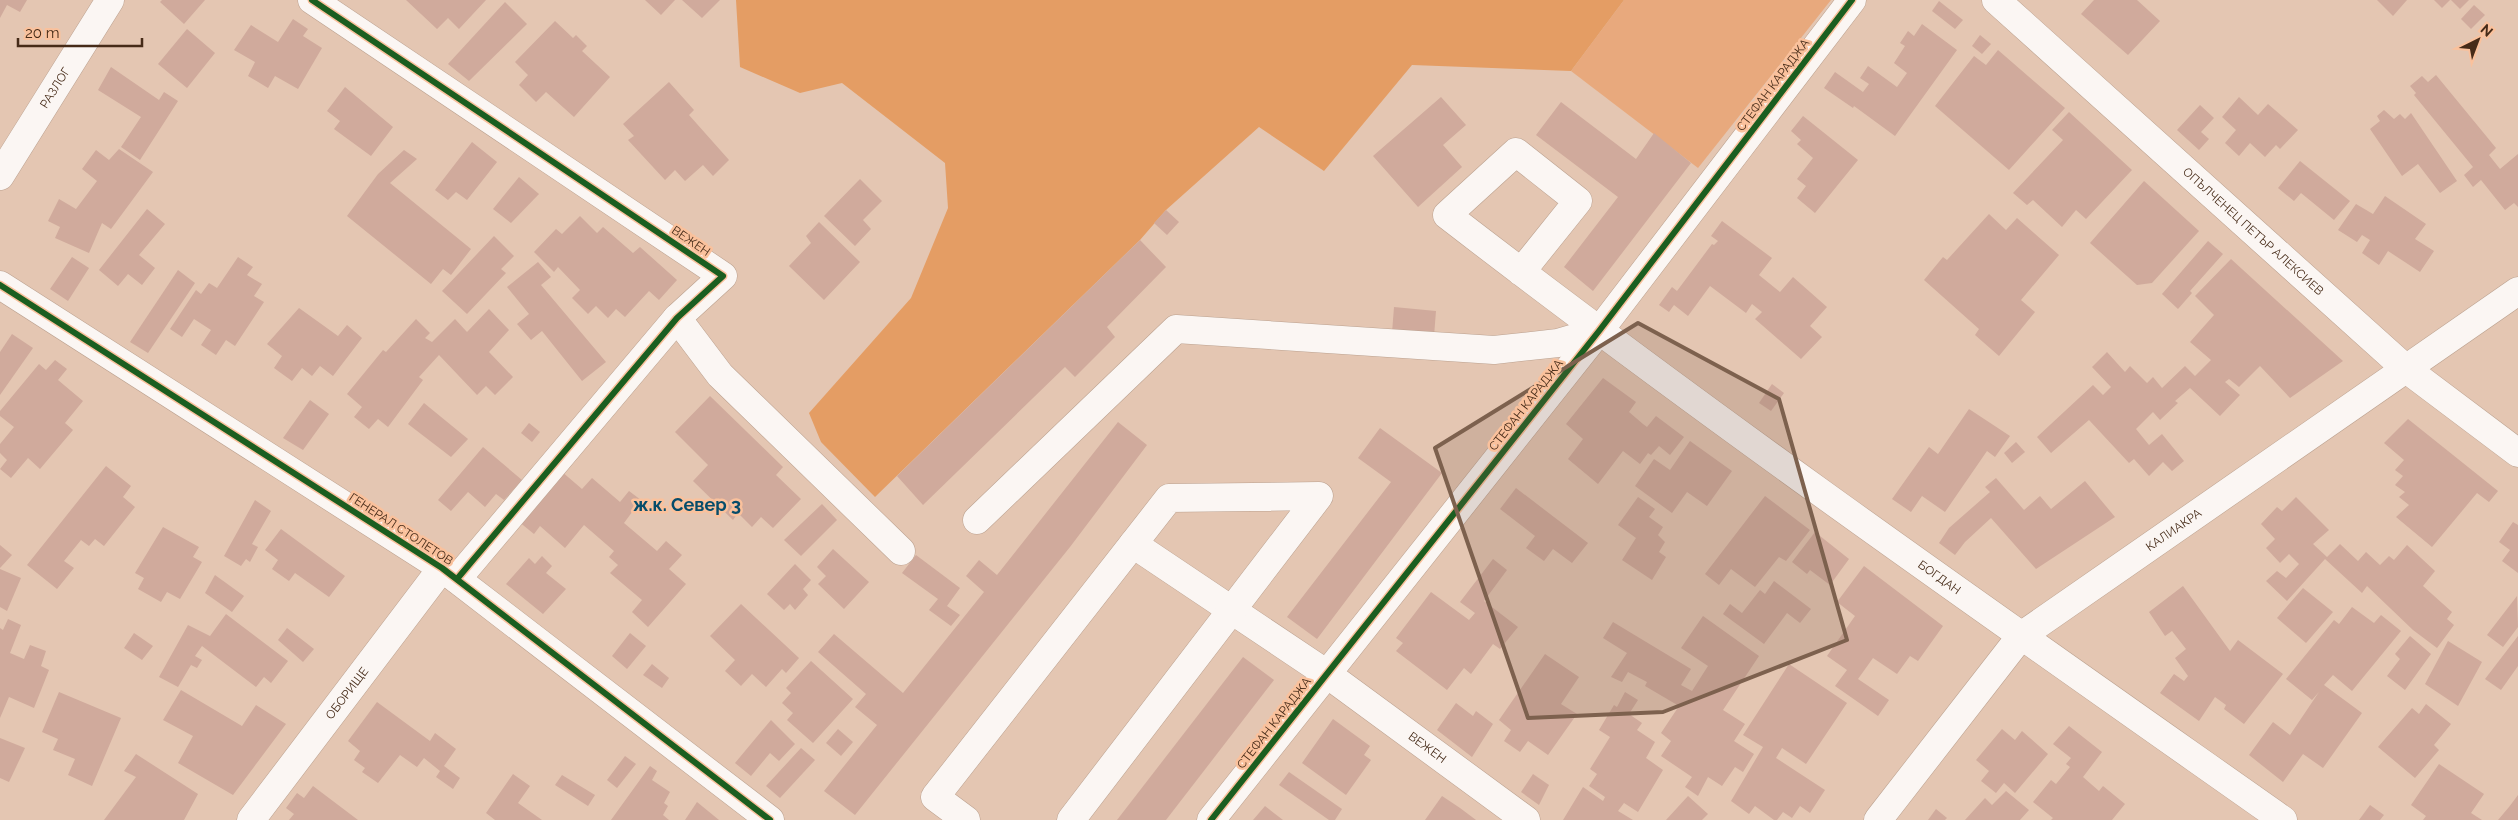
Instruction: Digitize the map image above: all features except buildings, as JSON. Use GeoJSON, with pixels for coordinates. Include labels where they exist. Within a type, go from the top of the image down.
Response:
{"type":"FeatureCollection","features":[{"type":"Feature","properties":{"kind":"street","name":"РАЗЛОГ"},"geometry":{"type":"LineString","coordinates":[[0,176],[110,0]]}},
{"type":"Feature","properties":{"kind":"street","name":"ВЕЖЕН"},"geometry":{"type":"LineString","coordinates":[[312,0],[723,276],[677,318],[449,574]]}},
{"type":"Feature","properties":{"kind":"street","name":"СТЕФАН КАРАДЖА"},"geometry":{"type":"LineString","coordinates":[[1211,820],[1599,331],[1852,0]]}},
{"type":"Feature","properties":{"kind":"street","name":"ОПЪЛЧЕНЕЦ ПЕТЪР АЛЕКСИЕВ"},"geometry":{"type":"LineString","coordinates":[[1996,0],[2405,368],[2518,453]]}},
{"type":"Feature","properties":{"kind":"street","name":"БОГДАН"},"geometry":{"type":"LineString","coordinates":[[1521,272],[1578,200],[1516,152],[1447,215],[1521,272],[1599,331],[2022,636],[2283,820]]}},
{"type":"Feature","properties":{"kind":"street","name":"ГЕНЕРАЛ СТОЛЕТОВ"},"geometry":{"type":"LineString","coordinates":[[0,285],[449,574],[770,820]]}},
{"type":"Feature","properties":{"kind":"street","name":"КАЛИАКРА"},"geometry":{"type":"LineString","coordinates":[[1878,820],[2022,636],[2518,291]]}},
{"type":"Feature","properties":{"kind":"street"},"geometry":{"type":"LineString","coordinates":[[677,318],[720,375],[901,551]]}},
{"type":"Feature","properties":{"kind":"street"},"geometry":{"type":"LineString","coordinates":[[977,520],[1176,329],[1494,350],[1558,343],[1599,331]]}},
{"type":"Feature","properties":{"kind":"street"},"geometry":{"type":"LineString","coordinates":[[966,820],[935,798],[1169,498],[1318,496],[1233,611],[1071,820]]}},
{"type":"Feature","properties":{"kind":"street","name":"ВЕЖЕН"},"geometry":{"type":"LineString","coordinates":[[1133,544],[1327,674],[1526,820]]}},
{"type":"Feature","properties":{"kind":"street","name":"ОБОРИЩЕ"},"geometry":{"type":"LineString","coordinates":[[251,820],[449,574]]}},
{"type":"Feature","properties":{"kind":"highlighted area"},"geometry":{"type":"Polygon","coordinates":[[[1638,323],[1779,399],[1847,640],[1663,712],[1528,718],[1435,448],[1638,323]]]}},
{"type":"Feature","properties":{"kind":"shaded area"},"geometry":{"type":"Polygon","coordinates":[[[736,0],[1624,0],[1571,71],[1412,65],[1324,171],[1259,127],[1166,210],[1140,240],[875,497],[821,442],[809,413],[911,298],[948,208],[945,163],[842,83],[800,93],[740,67],[736,0]]]}},
{"type":"Feature","properties":{"kind":"shaded area"},"geometry":{"type":"Polygon","coordinates":[[[1624,0],[1831,0],[1698,168],[1571,71],[1624,0]]]}},
{"type":"Feature","properties":{"kind":"cycle path"},"geometry":{"type":"LineString","coordinates":[[312,0],[723,276],[677,318],[457,579]]}},
{"type":"Feature","properties":{"kind":"cycle path"},"geometry":{"type":"LineString","coordinates":[[1211,820],[1599,331],[1852,0]]}},
{"type":"Feature","properties":{"kind":"cycle path"},"geometry":{"type":"LineString","coordinates":[[0,285],[442,568],[770,820]]}},
{"type":"Feature","properties":{"kind":"district","name":"ж.к. Север 3"},"geometry":{"type":"Point","coordinates":[687,504]}}]}
